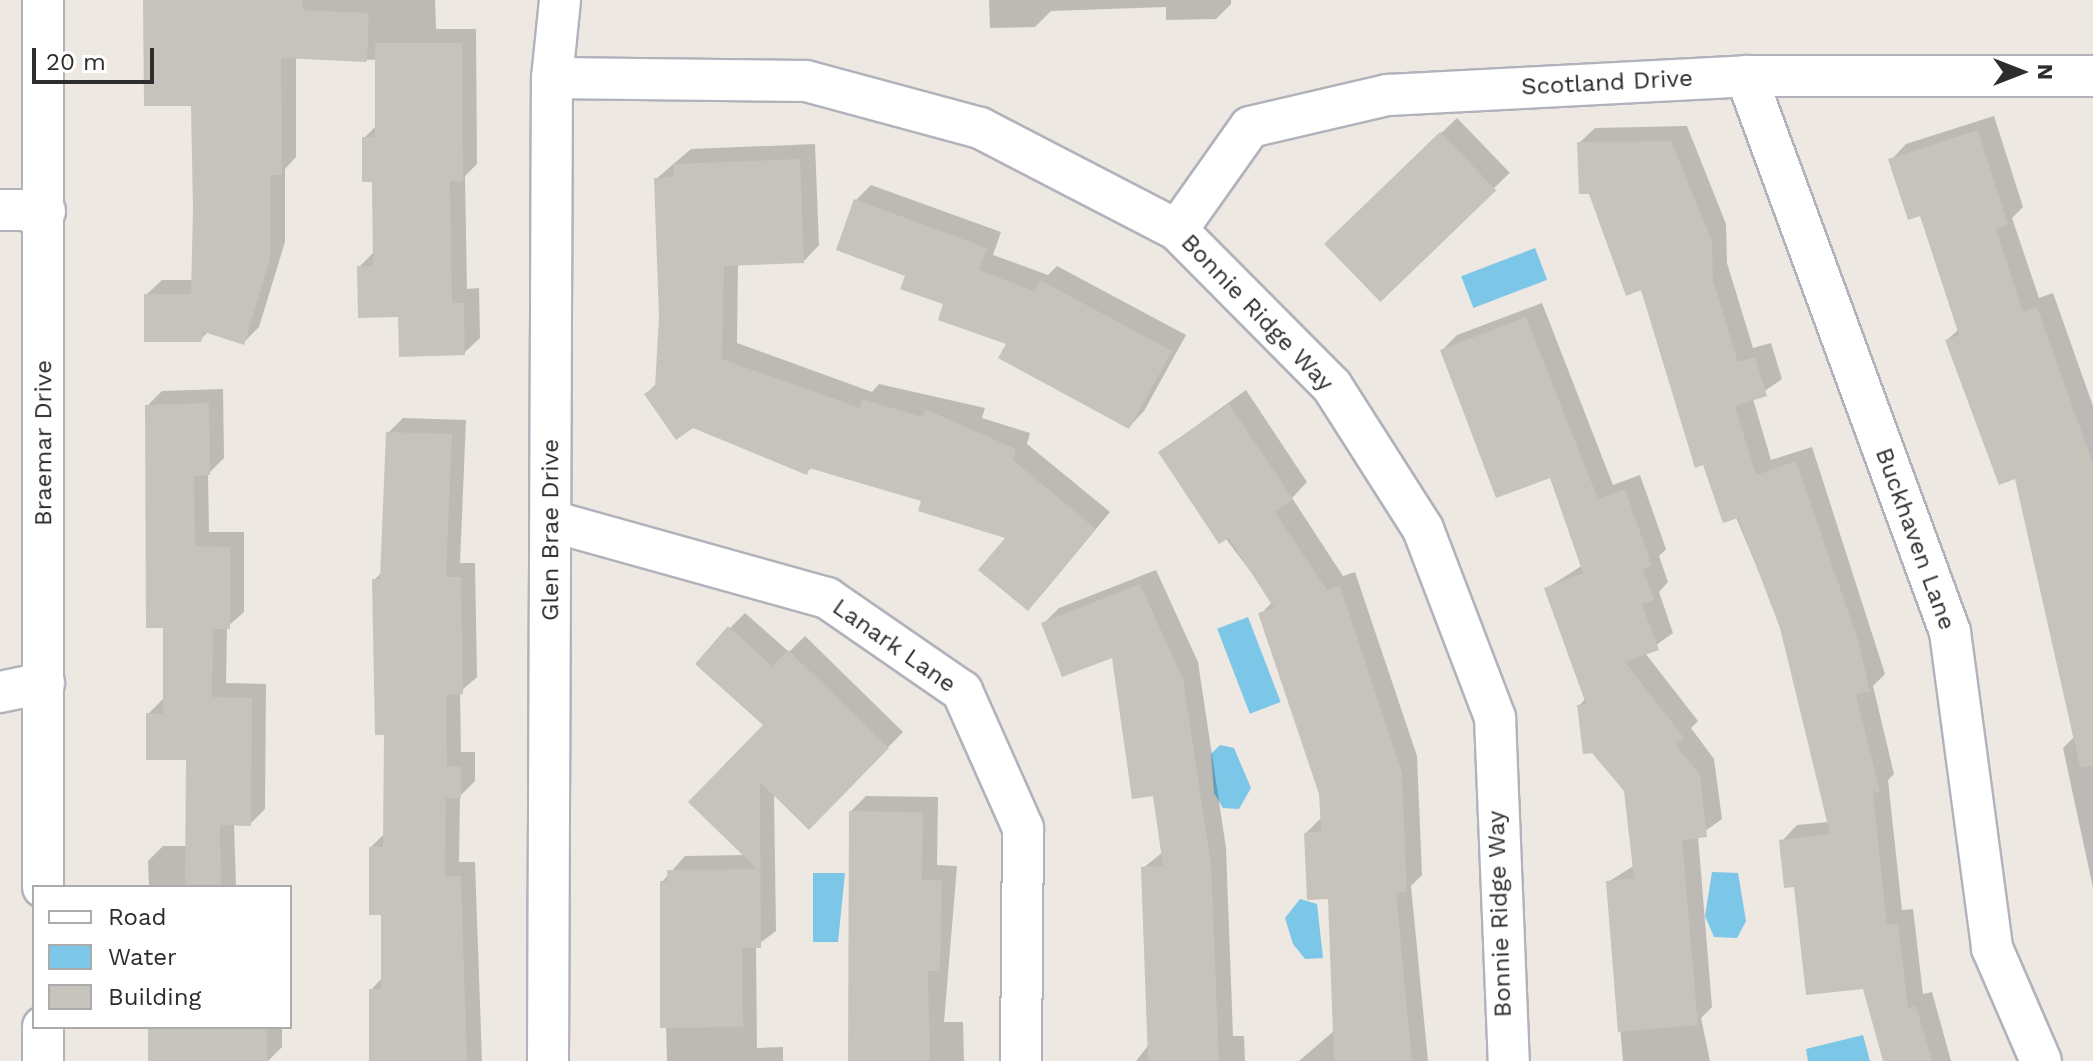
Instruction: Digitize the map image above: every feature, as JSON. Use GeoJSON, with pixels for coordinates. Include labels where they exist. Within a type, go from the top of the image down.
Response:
{"type":"FeatureCollection","features":[{"type":"Feature","properties":{"kind":"street","name":"Braemar Drive"},"geometry":{"type":"LineString","coordinates":[[43,0],[43,885]]}},
{"type":"Feature","properties":{"kind":"street","name":"Glen Brae Drive"},"geometry":{"type":"LineString","coordinates":[[548,1061],[552,78],[560,0]]}},
{"type":"Feature","properties":{"kind":"street","name":"Scotland Drive"},"geometry":{"type":"LineString","coordinates":[[1177,230],[1250,127],[1388,95],[1746,76],[2093,76]]}},
{"type":"Feature","properties":{"kind":"street","name":"Buckhaven Lane"},"geometry":{"type":"LineString","coordinates":[[1746,76],[1950,632],[1992,948],[2041,1061]]}},
{"type":"Feature","properties":{"kind":"street","name":"Bonnie Ridge Way"},"geometry":{"type":"LineString","coordinates":[[552,78],[806,81],[980,128],[1177,230],[1332,386],[1423,529],[1495,718],[1509,1061]]}},
{"type":"Feature","properties":{"kind":"street"},"geometry":{"type":"LineString","coordinates":[[0,210],[45,211]]}},
{"type":"Feature","properties":{"kind":"street","name":"Lanark Lane"},"geometry":{"type":"LineString","coordinates":[[551,521],[827,598],[962,691],[1023,828],[1021,1061]]}},
{"type":"Feature","properties":{"kind":"street"},"geometry":{"type":"LineString","coordinates":[[0,692],[44,683]]}},
{"type":"Feature","properties":{"kind":"street"},"geometry":{"type":"LineString","coordinates":[[43,1029],[43,1061]]}},
{"type":"Feature","properties":{"kind":"water"},"geometry":{"type":"Polygon","coordinates":[[[1535,248],[1547,280],[1473,308],[1461,276],[1535,248]]]}},
{"type":"Feature","properties":{"kind":"water"},"geometry":{"type":"Polygon","coordinates":[[[1248,617],[1281,702],[1250,714],[1217,629],[1248,617]]]}},
{"type":"Feature","properties":{"kind":"water"},"geometry":{"type":"Polygon","coordinates":[[[1220,745],[1234,748],[1251,788],[1239,809],[1223,808],[1214,793],[1211,754],[1220,745]]]}},
{"type":"Feature","properties":{"kind":"water"},"geometry":{"type":"Polygon","coordinates":[[[1712,872],[1738,873],[1746,921],[1737,938],[1714,937],[1705,916],[1712,872]]]}},
{"type":"Feature","properties":{"kind":"water"},"geometry":{"type":"Polygon","coordinates":[[[813,873],[845,873],[838,942],[813,942],[813,873]]]}},
{"type":"Feature","properties":{"kind":"water"},"geometry":{"type":"Polygon","coordinates":[[[1300,899],[1317,904],[1323,958],[1305,959],[1293,944],[1285,918],[1300,899]]]}},
{"type":"Feature","properties":{"kind":"water"},"geometry":{"type":"Polygon","coordinates":[[[1863,1035],[1870,1061],[1808,1061],[1806,1049],[1863,1035]]]}},
{"type":"Feature","properties":{"kind":"building"},"geometry":{"type":"Polygon","coordinates":[[[143,0],[302,0],[303,10],[369,13],[367,62],[281,58],[282,175],[270,175],[270,259],[244,345],[204,332],[201,342],[144,342],[144,294],[191,294],[193,208],[191,106],[144,106],[143,0]]]}},
{"type":"Feature","properties":{"kind":"building"},"geometry":{"type":"Polygon","coordinates":[[[375,43],[462,43],[463,181],[450,181],[452,303],[464,303],[465,355],[399,357],[398,317],[358,318],[357,266],[373,266],[372,182],[362,182],[362,137],[375,137],[375,43]]]}},
{"type":"Feature","properties":{"kind":"building"},"geometry":{"type":"Polygon","coordinates":[[[1978,130],[2008,225],[1996,229],[2023,312],[2037,307],[2093,464],[2093,766],[2080,767],[2015,479],[1999,485],[1945,340],[1959,335],[1920,216],[1908,220],[1888,159],[1978,130]]]}},
{"type":"Feature","properties":{"kind":"building"},"geometry":{"type":"Polygon","coordinates":[[[1440,132],[1496,190],[1380,302],[1324,244],[1440,132]]]}},
{"type":"Feature","properties":{"kind":"building"},"geometry":{"type":"Polygon","coordinates":[[[1671,141],[1712,241],[1713,280],[1738,362],[1755,357],[1767,396],[1735,406],[1756,475],[1796,461],[1857,637],[1870,691],[1856,695],[1880,792],[1873,793],[1887,925],[1898,923],[1908,1008],[1916,1006],[1932,1061],[1883,1061],[1863,989],[1806,995],[1794,887],[1784,888],[1779,840],[1830,834],[1780,628],[1738,518],[1723,523],[1703,465],[1695,468],[1641,290],[1626,296],[1589,194],[1579,194],[1577,142],[1671,141]]]}},
{"type":"Feature","properties":{"kind":"building"},"geometry":{"type":"Polygon","coordinates":[[[800,159],[804,263],[724,266],[722,359],[860,408],[862,399],[922,417],[925,409],[1016,449],[1013,460],[1096,529],[1028,611],[978,570],[1005,538],[918,511],[921,501],[809,468],[807,475],[693,428],[676,440],[644,394],[655,387],[659,317],[654,178],[674,177],[673,164],[800,159]]]}},
{"type":"Feature","properties":{"kind":"building"},"geometry":{"type":"Polygon","coordinates":[[[854,199],[987,248],[979,270],[1034,291],[1040,280],[1172,351],[1129,429],[998,358],[1006,344],[938,320],[943,304],[900,289],[905,276],[836,250],[854,199]]]}},
{"type":"Feature","properties":{"kind":"building"},"geometry":{"type":"Polygon","coordinates":[[[1526,317],[1598,499],[1625,489],[1652,566],[1643,569],[1654,600],[1642,604],[1659,650],[1625,662],[1684,738],[1676,745],[1700,775],[1707,837],[1682,840],[1698,1025],[1618,1032],[1606,881],[1634,878],[1624,791],[1592,753],[1583,754],[1577,705],[1586,704],[1544,588],[1583,573],[1550,478],[1496,498],[1440,350],[1526,317]]]}},
{"type":"Feature","properties":{"kind":"building"},"geometry":{"type":"Polygon","coordinates":[[[209,403],[210,475],[194,476],[195,546],[230,547],[230,629],[213,629],[212,697],[252,698],[251,826],[220,825],[221,885],[185,885],[186,760],[146,760],[146,713],[163,714],[163,628],[146,628],[145,405],[209,403]]]}},
{"type":"Feature","properties":{"kind":"building"},"geometry":{"type":"Polygon","coordinates":[[[1229,404],[1293,499],[1275,512],[1327,590],[1340,586],[1402,773],[1407,892],[1396,893],[1412,1061],[1334,1061],[1328,899],[1307,900],[1304,833],[1321,831],[1319,794],[1258,613],[1274,608],[1229,538],[1219,544],[1158,452],[1229,404]]]}},
{"type":"Feature","properties":{"kind":"building"},"geometry":{"type":"Polygon","coordinates":[[[386,432],[452,434],[446,577],[461,577],[463,694],[446,695],[447,766],[461,767],[461,798],[446,798],[445,876],[461,876],[467,1061],[369,1061],[369,989],[381,989],[381,915],[369,915],[369,847],[383,847],[384,735],[375,735],[372,579],[380,579],[386,432]]]}},
{"type":"Feature","properties":{"kind":"building"},"geometry":{"type":"Polygon","coordinates":[[[1140,584],[1183,679],[1211,864],[1219,1061],[1148,1061],[1141,867],[1163,866],[1153,796],[1132,799],[1112,658],[1062,677],[1041,623],[1140,584]]]}},
{"type":"Feature","properties":{"kind":"building"},"geometry":{"type":"Polygon","coordinates":[[[728,626],[772,666],[788,650],[889,748],[809,830],[760,782],[761,948],[742,948],[743,1027],[660,1028],[660,881],[668,881],[667,870],[757,869],[688,802],[763,725],[695,664],[728,626]]]}},
{"type":"Feature","properties":{"kind":"building"},"geometry":{"type":"Polygon","coordinates":[[[849,811],[923,812],[922,880],[942,880],[940,971],[928,971],[930,1061],[848,1061],[849,811]]]}},
{"type":"Feature","properties":{"kind":"building"},"geometry":{"type":"Polygon","coordinates":[[[148,1029],[267,1029],[267,1061],[148,1061],[148,1029]]]}}]}
